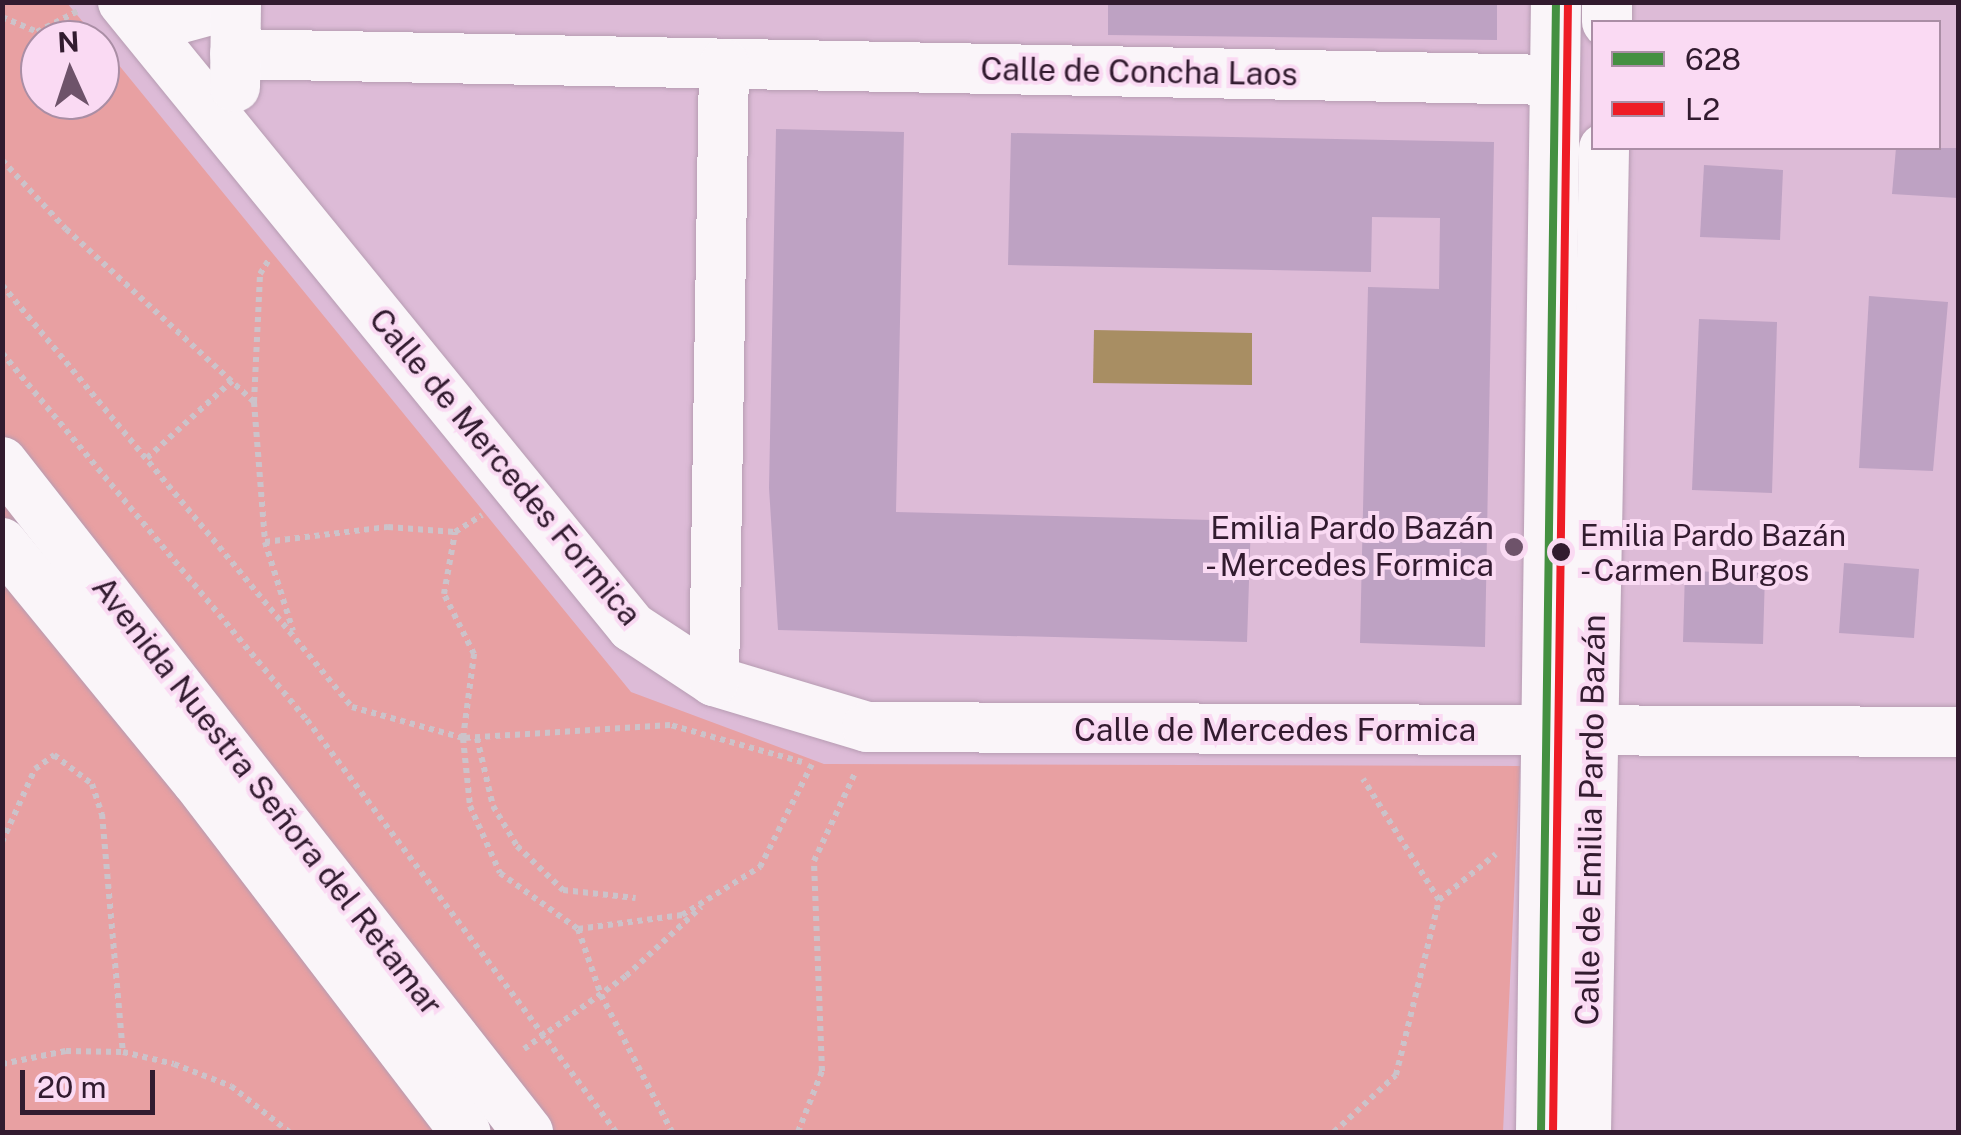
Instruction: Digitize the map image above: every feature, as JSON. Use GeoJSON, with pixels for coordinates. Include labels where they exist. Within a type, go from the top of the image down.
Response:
{"type":"FeatureCollection","features":[{"type":"Feature","properties":{"kind":"street","name":"Calle de Emilia Pardo Bazán"},"geometry":{"type":"LineString","coordinates":[[1556,2],[1554,80],[1570,732],[1586,1132]]}},
{"type":"Feature","properties":{"kind":"street"},"geometry":{"type":"LineString","coordinates":[[134,16],[236,3],[234,136]]}},
{"type":"Feature","properties":{"kind":"street","name":"Calle de Mercedes Formica"},"geometry":{"type":"LineString","coordinates":[[134,16],[632,627],[714,681],[854,755],[1570,732],[1958,732]]}},
{"type":"Feature","properties":{"kind":"street","name":"Calle de Concha Laos"},"geometry":{"type":"LineString","coordinates":[[235,54],[1554,80]]}},
{"type":"Feature","properties":{"kind":"street"},"geometry":{"type":"LineString","coordinates":[[714,681],[724,64]]}},
{"type":"Feature","properties":{"kind":"street","name":"Calle de Emilia Pardo Bazán"},"geometry":{"type":"LineString","coordinates":[[1541,1132],[1545,813],[1570,732],[1604,150]]}},
{"type":"Feature","properties":{"kind":"street","name":"Avenida Nuestra Señora del Retamar"},"geometry":{"type":"LineString","coordinates":[[2,462],[528,1132]]}},
{"type":"Feature","properties":{"kind":"street","name":"Avenida Nuestra Señora del Retamar"},"geometry":{"type":"LineString","coordinates":[[2,543],[197,781],[465,1132]]}},
{"type":"Feature","properties":{"kind":"path"},"geometry":{"type":"LineString","coordinates":[[2,17],[38,32],[93,3]]}},
{"type":"Feature","properties":{"kind":"path"},"geometry":{"type":"LineString","coordinates":[[2,160],[66,230],[254,402]]}},
{"type":"Feature","properties":{"kind":"path"},"geometry":{"type":"LineString","coordinates":[[296,639],[265,542],[254,402],[260,274],[298,214]]}},
{"type":"Feature","properties":{"kind":"path"},"geometry":{"type":"LineString","coordinates":[[2,285],[352,707],[463,738],[670,725],[824,766]]}},
{"type":"Feature","properties":{"kind":"path"},"geometry":{"type":"LineString","coordinates":[[2,353],[307,720],[616,1132]]}},
{"type":"Feature","properties":{"kind":"path"},"geometry":{"type":"LineString","coordinates":[[147,458],[232,381]]}},
{"type":"Feature","properties":{"kind":"path"},"geometry":{"type":"LineString","coordinates":[[265,542],[388,528],[456,532],[521,490]]}},
{"type":"Feature","properties":{"kind":"path"},"geometry":{"type":"LineString","coordinates":[[456,532],[444,594],[474,654],[463,738],[470,806],[500,872],[578,929],[601,995],[672,1132]]}},
{"type":"Feature","properties":{"kind":"path"},"geometry":{"type":"LineString","coordinates":[[476,738],[493,806],[517,846],[562,890],[636,898]]}},
{"type":"Feature","properties":{"kind":"path"},"geometry":{"type":"LineString","coordinates":[[798,1132],[822,1070],[814,861],[854,755]]}},
{"type":"Feature","properties":{"kind":"path"},"geometry":{"type":"LineString","coordinates":[[2,842],[35,769],[54,756],[92,784],[102,814],[123,1052]]}},
{"type":"Feature","properties":{"kind":"path"},"geometry":{"type":"LineString","coordinates":[[578,929],[682,915],[760,867],[808,763]]}},
{"type":"Feature","properties":{"kind":"path"},"geometry":{"type":"LineString","coordinates":[[1378,778],[1359,780],[1438,900]]}},
{"type":"Feature","properties":{"kind":"path"},"geometry":{"type":"LineString","coordinates":[[1334,1132],[1396,1075],[1438,900],[1545,813]]}},
{"type":"Feature","properties":{"kind":"path"},"geometry":{"type":"LineString","coordinates":[[543,1036],[601,995],[713,896]]}},
{"type":"Feature","properties":{"kind":"path"},"geometry":{"type":"LineString","coordinates":[[2,1064],[66,1051],[123,1052],[231,1086],[289,1132]]}},
{"type":"Feature","properties":{"kind":"shaded area"},"geometry":{"type":"Polygon","coordinates":[[[2,3],[67,3],[81,20],[20,20],[20,120],[120,120],[120,66],[631,692],[824,764],[1520,766],[1503,1132],[3,1132],[2,3]]]}},
{"type":"Feature","properties":{"kind":"shaded area"},"geometry":{"type":"Polygon","coordinates":[[[1094,330],[1252,333],[1252,385],[1093,383],[1094,330]]]}},
{"type":"Feature","properties":{"kind":"building"},"geometry":{"type":"Polygon","coordinates":[[[1108,2],[1497,2],[1497,40],[1108,35],[1108,2]]]}},
{"type":"Feature","properties":{"kind":"building"},"geometry":{"type":"Polygon","coordinates":[[[776,129],[904,132],[896,512],[1251,521],[1247,642],[778,630],[769,488],[776,129]]]}},
{"type":"Feature","properties":{"kind":"building"},"geometry":{"type":"Polygon","coordinates":[[[1011,133],[1494,142],[1485,647],[1360,643],[1368,287],[1439,289],[1440,218],[1372,217],[1371,272],[1008,265],[1011,133]]]}},
{"type":"Feature","properties":{"kind":"building"},"geometry":{"type":"Polygon","coordinates":[[[1958,148],[1958,198],[1892,194],[1896,150],[1958,148]]]}},
{"type":"Feature","properties":{"kind":"building"},"geometry":{"type":"Polygon","coordinates":[[[1704,165],[1783,170],[1780,240],[1700,237],[1704,165]]]}},
{"type":"Feature","properties":{"kind":"building"},"geometry":{"type":"Polygon","coordinates":[[[1869,296],[1948,302],[1933,471],[1859,468],[1869,296]]]}},
{"type":"Feature","properties":{"kind":"building"},"geometry":{"type":"Polygon","coordinates":[[[1699,319],[1777,322],[1772,493],[1692,490],[1699,319]]]}},
{"type":"Feature","properties":{"kind":"building"},"geometry":{"type":"Polygon","coordinates":[[[1844,563],[1919,569],[1914,638],[1839,633],[1844,563]]]}},
{"type":"Feature","properties":{"kind":"building"},"geometry":{"type":"Polygon","coordinates":[[[1685,571],[1765,573],[1763,644],[1683,642],[1685,571]]]}},
{"type":"Feature","properties":{"kind":"transit line","name":"628"},"geometry":{"type":"LineString","coordinates":[[1541,1132],[1556,2]]}},
{"type":"Feature","properties":{"kind":"transit line","name":"L2"},"geometry":{"type":"LineString","coordinates":[[1553,1132],[1568,2]]}},
{"type":"Feature","properties":{"kind":"place","name":"Emilia Pardo Bazán - Mercedes Formica"},"geometry":{"type":"Point","coordinates":[1514,547]}},
{"type":"Feature","properties":{"kind":"place","name":"Emilia Pardo Bazán - Carmen Burgos"},"geometry":{"type":"Point","coordinates":[1561,552]}}]}
